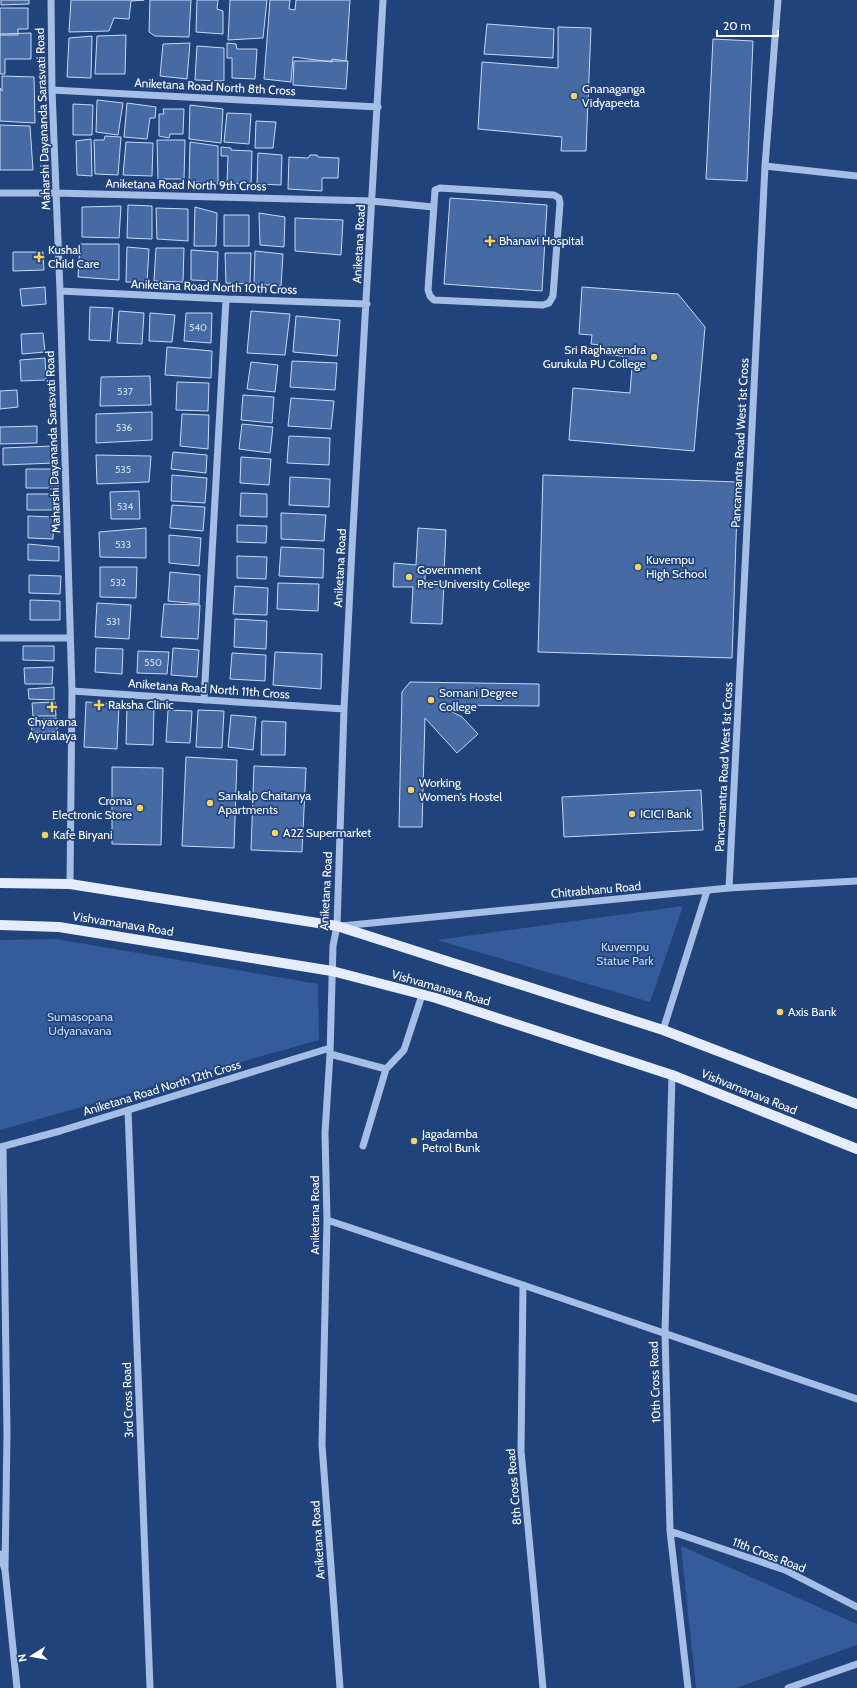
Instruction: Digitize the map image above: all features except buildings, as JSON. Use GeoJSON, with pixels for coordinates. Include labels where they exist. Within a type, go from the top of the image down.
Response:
{"type":"FeatureCollection","features":[{"type":"Feature","properties":{"kind":"main road"},"geometry":{"type":"LineString","coordinates":[[0,883],[70,884],[337,926],[663,1030],[857,1104]]}},
{"type":"Feature","properties":{"kind":"main road","name":"Vishvamanava Road"},"geometry":{"type":"LineString","coordinates":[[0,925],[59,927],[332,971],[422,995],[672,1075],[857,1149]]}},
{"type":"Feature","properties":{"kind":"street","name":"Maharshi Dayananda Sarasvati Road"},"geometry":{"type":"LineString","coordinates":[[50,0],[72,691],[70,884]]}},
{"type":"Feature","properties":{"kind":"street","name":"Aniketana Road"},"geometry":{"type":"LineString","coordinates":[[340,1688],[322,1445],[327,1220],[325,1134],[330,1051],[333,946],[337,926],[344,709],[352,548],[383,0]]}},
{"type":"Feature","properties":{"kind":"street","name":"Pancamantra Road West 1st Cross"},"geometry":{"type":"LineString","coordinates":[[728,888],[765,166],[778,0]]}},
{"type":"Feature","properties":{"kind":"street","name":"Aniketana Road North 8th Cross"},"geometry":{"type":"LineString","coordinates":[[52,90],[378,107]]}},
{"type":"Feature","properties":{"kind":"street"},"geometry":{"type":"LineString","coordinates":[[765,166],[857,176]]}},
{"type":"Feature","properties":{"kind":"street"},"geometry":{"type":"LineString","coordinates":[[440,188],[554,195],[559,198],[560,203],[553,296],[549,303],[543,305],[434,300],[430,296],[428,290],[433,207],[435,190],[440,188]]}},
{"type":"Feature","properties":{"kind":"street","name":"Aniketana Road North 9th Cross"},"geometry":{"type":"LineString","coordinates":[[0,193],[56,193],[372,201],[433,207]]}},
{"type":"Feature","properties":{"kind":"street","name":"Aniketana Road North 10th Cross"},"geometry":{"type":"LineString","coordinates":[[60,291],[366,304]]}},
{"type":"Feature","properties":{"kind":"street"},"geometry":{"type":"LineString","coordinates":[[204,700],[226,299]]}},
{"type":"Feature","properties":{"kind":"street"},"geometry":{"type":"LineString","coordinates":[[0,638],[70,638]]}},
{"type":"Feature","properties":{"kind":"street","name":"Aniketana Road North 11th Cross"},"geometry":{"type":"LineString","coordinates":[[72,691],[344,709]]}},
{"type":"Feature","properties":{"kind":"street","name":"Chitrabhanu Road"},"geometry":{"type":"LineString","coordinates":[[337,926],[728,888],[857,881]]}},
{"type":"Feature","properties":{"kind":"street"},"geometry":{"type":"LineString","coordinates":[[663,1030],[707,890]]}},
{"type":"Feature","properties":{"kind":"street"},"geometry":{"type":"LineString","coordinates":[[363,1146],[386,1070],[404,1050],[422,995]]}},
{"type":"Feature","properties":{"kind":"street"},"geometry":{"type":"LineString","coordinates":[[330,1051],[386,1070]]}},
{"type":"Feature","properties":{"kind":"street","name":"Aniketana Road North 12th Cross"},"geometry":{"type":"LineString","coordinates":[[1,1147],[330,1051]]}},
{"type":"Feature","properties":{"kind":"street","name":"10th Cross Road"},"geometry":{"type":"LineString","coordinates":[[672,1075],[665,1333],[670,1530],[688,1688]]}},
{"type":"Feature","properties":{"kind":"street","name":"3rd Cross Road"},"geometry":{"type":"LineString","coordinates":[[128,1110],[150,1688]]}},
{"type":"Feature","properties":{"kind":"street"},"geometry":{"type":"LineString","coordinates":[[1,1147],[7,1434],[5,1570],[17,1688]]}},
{"type":"Feature","properties":{"kind":"street"},"geometry":{"type":"LineString","coordinates":[[327,1220],[523,1284],[857,1399]]}},
{"type":"Feature","properties":{"kind":"street","name":"8th Cross Road"},"geometry":{"type":"LineString","coordinates":[[523,1284],[521,1450],[543,1688]]}},
{"type":"Feature","properties":{"kind":"street","name":"11th Cross Road"},"geometry":{"type":"LineString","coordinates":[[670,1530],[785,1570],[857,1607]]}},
{"type":"Feature","properties":{"kind":"street"},"geometry":{"type":"LineString","coordinates":[[0,1554],[5,1570]]}},
{"type":"Feature","properties":{"kind":"street"},"geometry":{"type":"LineString","coordinates":[[788,1688],[857,1664]]}},
{"type":"Feature","properties":{"kind":"green space","name":"Kuvempu Statue Park"},"geometry":{"type":"Polygon","coordinates":[[[683,906],[650,1002],[437,940],[683,906]]]}},
{"type":"Feature","properties":{"kind":"green space","name":"Sumasopana Udyanavana"},"geometry":{"type":"Polygon","coordinates":[[[56,939],[318,984],[319,1040],[0,1130],[0,940],[56,939]]]}},
{"type":"Feature","properties":{"kind":"green space"},"geometry":{"type":"Polygon","coordinates":[[[681,1546],[857,1624],[857,1645],[736,1688],[696,1688],[681,1546]]]}},
{"type":"Feature","properties":{"kind":"place","name":"Gnanaganga Vidyapeeta"},"geometry":{"type":"Point","coordinates":[574,96]}},
{"type":"Feature","properties":{"kind":"place","name":"Bhanavi Hospital"},"geometry":{"type":"Point","coordinates":[490,241]}},
{"type":"Feature","properties":{"kind":"place","name":"Kushal Child Care"},"geometry":{"type":"Point","coordinates":[39,257]}},
{"type":"Feature","properties":{"kind":"place","name":"Sri Raghavendra Gurukula PU College"},"geometry":{"type":"Point","coordinates":[654,357]}},
{"type":"Feature","properties":{"kind":"place","name":"Kuvempu High School"},"geometry":{"type":"Point","coordinates":[638,567]}},
{"type":"Feature","properties":{"kind":"place","name":"Government Pre-University College"},"geometry":{"type":"Point","coordinates":[409,577]}},
{"type":"Feature","properties":{"kind":"place","name":"Somani Degree College"},"geometry":{"type":"Point","coordinates":[431,700]}},
{"type":"Feature","properties":{"kind":"place","name":"Raksha Clinic"},"geometry":{"type":"Point","coordinates":[99,705]}},
{"type":"Feature","properties":{"kind":"place","name":"Chyavana Ayuralaya"},"geometry":{"type":"Point","coordinates":[52,707]}},
{"type":"Feature","properties":{"kind":"place","name":"Working Women's Hostel"},"geometry":{"type":"Point","coordinates":[411,790]}},
{"type":"Feature","properties":{"kind":"place","name":"Sankalp Chaitanya Apartments"},"geometry":{"type":"Point","coordinates":[210,803]}},
{"type":"Feature","properties":{"kind":"place","name":"Croma Electronic Store"},"geometry":{"type":"Point","coordinates":[140,808]}},
{"type":"Feature","properties":{"kind":"place","name":"ICICI Bank"},"geometry":{"type":"Point","coordinates":[632,814]}},
{"type":"Feature","properties":{"kind":"place","name":"A2Z Supermarket"},"geometry":{"type":"Point","coordinates":[275,833]}},
{"type":"Feature","properties":{"kind":"place","name":"Kafe Biryani"},"geometry":{"type":"Point","coordinates":[45,835]}},
{"type":"Feature","properties":{"kind":"place","name":"Axis Bank"},"geometry":{"type":"Point","coordinates":[780,1012]}},
{"type":"Feature","properties":{"kind":"place","name":"Jagadamba Petrol Bunk"},"geometry":{"type":"Point","coordinates":[414,1141]}}]}
